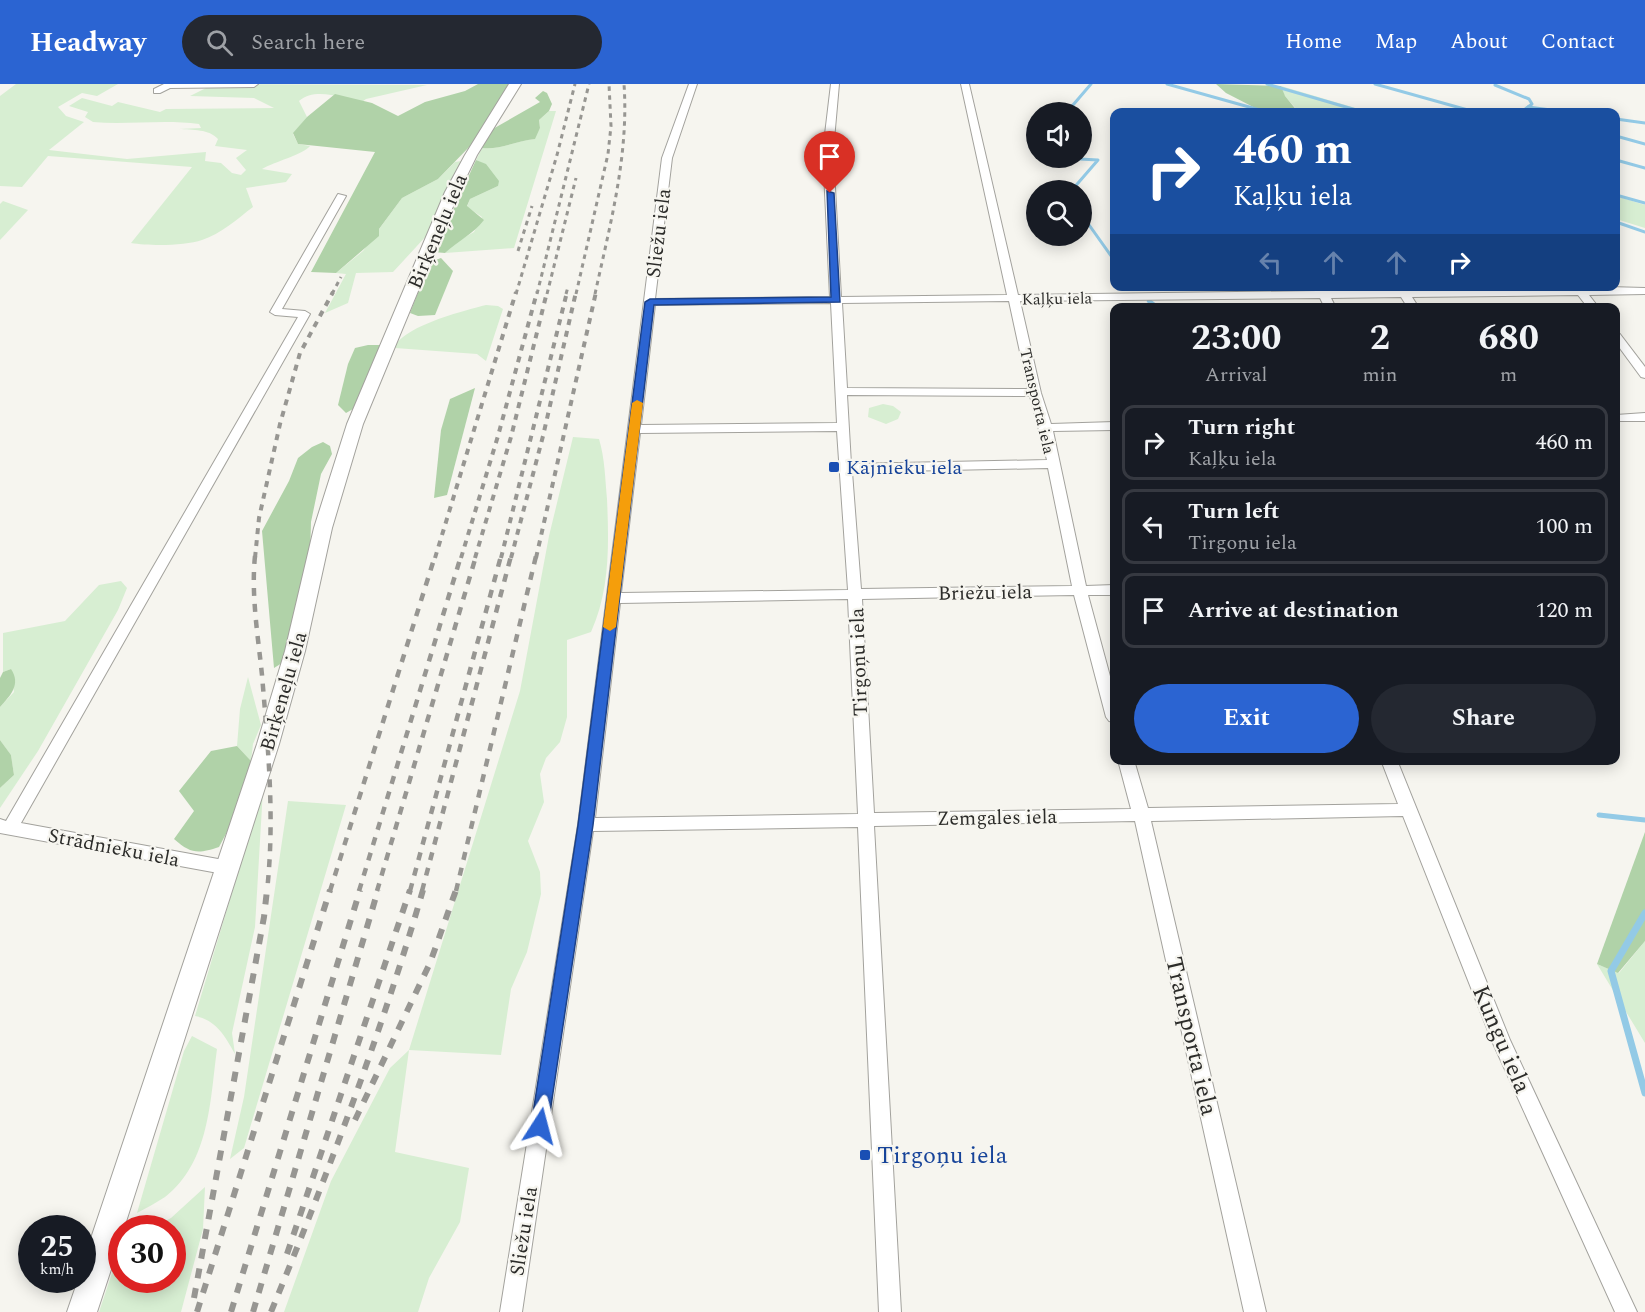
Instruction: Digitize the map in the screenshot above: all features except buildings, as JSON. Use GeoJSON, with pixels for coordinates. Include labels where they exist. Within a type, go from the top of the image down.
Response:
{"type":"FeatureCollection","features":[{"type":"Feature","properties":{"kind":"main road","name":"Birķeneļu iela"},"geometry":{"type":"LineString","coordinates":[[82,1312],[229,868],[289,672],[323,528],[356,424],[452,192],[471,155],[515,84]]}},
{"type":"Feature","properties":{"kind":"street"},"geometry":{"type":"LineString","coordinates":[[157,91],[168,85],[254,84]]}},
{"type":"Feature","properties":{"kind":"street","name":"Sliežu iela"},"geometry":{"type":"LineString","coordinates":[[511,1312],[586,825],[667,158],[693,84]]}},
{"type":"Feature","properties":{"kind":"street","name":"Tirgoņu iela"},"geometry":{"type":"LineString","coordinates":[[835,84],[828,151],[845,468],[855,595],[890,1312]]}},
{"type":"Feature","properties":{"kind":"street","name":"Transporta iela"},"geometry":{"type":"LineString","coordinates":[[964,84],[1035,393],[1046,428],[1080,590],[1110,702]]}},
{"type":"Feature","properties":{"kind":"street"},"geometry":{"type":"LineString","coordinates":[[5,827],[305,314],[275,312],[341,196]]}},
{"type":"Feature","properties":{"kind":"street","name":"Kaļķu iela"},"geometry":{"type":"LineString","coordinates":[[1620,290],[1645,291]]}},
{"type":"Feature","properties":{"kind":"street","name":"Kaļķu iela"},"geometry":{"type":"LineString","coordinates":[[650,302],[1015,299],[1227,291]]}},
{"type":"Feature","properties":{"kind":"street"},"geometry":{"type":"LineString","coordinates":[[1620,341],[1645,375]]}},
{"type":"Feature","properties":{"kind":"street"},"geometry":{"type":"LineString","coordinates":[[842,391],[1035,393]]}},
{"type":"Feature","properties":{"kind":"street"},"geometry":{"type":"LineString","coordinates":[[1620,418],[1645,417]]}},
{"type":"Feature","properties":{"kind":"street"},"geometry":{"type":"LineString","coordinates":[[1046,428],[1110,426]]}},
{"type":"Feature","properties":{"kind":"street"},"geometry":{"type":"LineString","coordinates":[[634,429],[844,427]]}},
{"type":"Feature","properties":{"kind":"street"},"geometry":{"type":"LineString","coordinates":[[845,468],[1052,464]]}},
{"type":"Feature","properties":{"kind":"street","name":"Briežu iela"},"geometry":{"type":"LineString","coordinates":[[613,598],[1110,590]]}},
{"type":"Feature","properties":{"kind":"street","name":"Transporta iela"},"geometry":{"type":"LineString","coordinates":[[1127,765],[1141,814],[1255,1312]]}},
{"type":"Feature","properties":{"kind":"street","name":"Kungu iela"},"geometry":{"type":"LineString","coordinates":[[1391,765],[1501,1041],[1626,1312]]}},
{"type":"Feature","properties":{"kind":"street","name":"Zemgales iela"},"geometry":{"type":"LineString","coordinates":[[586,825],[1409,810]]}},
{"type":"Feature","properties":{"kind":"street","name":"Strādnieku iela"},"geometry":{"type":"LineString","coordinates":[[5,827],[229,868]]}},
{"type":"Feature","properties":{"kind":"green space"},"geometry":{"type":"Polygon","coordinates":[[[16,84],[118,84],[97,96],[82,93],[58,107],[66,116],[84,122],[49,150],[127,159],[206,152],[205,161],[221,163],[232,173],[241,175],[246,170],[236,158],[247,150],[215,146],[218,139],[210,133],[179,129],[201,128],[199,124],[93,122],[85,117],[88,112],[69,106],[82,98],[112,106],[118,102],[160,112],[166,109],[274,108],[254,98],[190,96],[214,84],[427,85],[366,99],[362,102],[321,94],[299,101],[307,117],[293,134],[298,144],[310,146],[302,152],[262,169],[292,174],[286,182],[246,188],[253,207],[216,234],[195,242],[157,245],[131,243],[192,167],[48,156],[22,187],[0,186],[0,96],[16,84]]]}},
{"type":"Feature","properties":{"kind":"green space"},"geometry":{"type":"Polygon","coordinates":[[[478,84],[510,84],[474,142],[438,179],[402,198],[379,229],[379,236],[336,273],[311,272],[375,152],[298,144],[293,133],[307,117],[335,94],[372,103],[398,116],[425,102],[465,91],[478,84]]]}},
{"type":"Feature","properties":{"kind":"green space"},"geometry":{"type":"Polygon","coordinates":[[[1216,84],[1281,86],[1285,96],[1295,108],[1255,108],[1226,93],[1216,84]]]}},
{"type":"Feature","properties":{"kind":"green space"},"geometry":{"type":"Polygon","coordinates":[[[1281,86],[1355,108],[1295,108],[1284,95],[1281,86]]]}},
{"type":"Feature","properties":{"kind":"green space"},"geometry":{"type":"Polygon","coordinates":[[[543,91],[547,93],[552,104],[549,111],[539,120],[540,128],[535,139],[495,148],[482,148],[491,130],[540,102],[535,98],[543,91]]]}},
{"type":"Feature","properties":{"kind":"green space"},"geometry":{"type":"Polygon","coordinates":[[[549,111],[556,111],[514,248],[445,253],[458,241],[474,232],[482,217],[467,207],[470,199],[498,186],[486,165],[476,160],[482,148],[495,148],[534,139],[540,128],[539,120],[549,111]]]}},
{"type":"Feature","properties":{"kind":"green space"},"geometry":{"type":"Polygon","coordinates":[[[476,160],[486,164],[499,181],[498,186],[470,199],[467,206],[484,220],[445,253],[434,252],[476,160]]]}},
{"type":"Feature","properties":{"kind":"green space"},"geometry":{"type":"Polygon","coordinates":[[[461,161],[428,234],[393,272],[356,273],[348,303],[325,313],[346,274],[336,273],[363,251],[402,198],[438,179],[455,162],[461,161]]]}},
{"type":"Feature","properties":{"kind":"green space"},"geometry":{"type":"Polygon","coordinates":[[[1620,197],[1645,205],[1645,228],[1620,220],[1620,197]]]}},
{"type":"Feature","properties":{"kind":"green space"},"geometry":{"type":"Polygon","coordinates":[[[3,201],[28,210],[0,240],[0,204],[3,201]]]}},
{"type":"Feature","properties":{"kind":"green space"},"geometry":{"type":"Polygon","coordinates":[[[441,258],[453,271],[435,315],[418,316],[410,313],[430,262],[441,258]]]}},
{"type":"Feature","properties":{"kind":"green space"},"geometry":{"type":"Polygon","coordinates":[[[486,305],[503,309],[486,361],[477,354],[395,348],[400,340],[421,326],[486,305]]]}},
{"type":"Feature","properties":{"kind":"green space"},"geometry":{"type":"Polygon","coordinates":[[[381,345],[353,409],[346,413],[338,405],[348,364],[355,348],[381,345]]]}},
{"type":"Feature","properties":{"kind":"green space"},"geometry":{"type":"Polygon","coordinates":[[[475,388],[447,495],[434,498],[441,430],[450,399],[475,388]]]}},
{"type":"Feature","properties":{"kind":"green space"},"geometry":{"type":"Polygon","coordinates":[[[883,404],[893,406],[901,412],[898,419],[886,424],[868,417],[869,408],[883,404]]]}},
{"type":"Feature","properties":{"kind":"green space"},"geometry":{"type":"Polygon","coordinates":[[[573,437],[599,439],[604,462],[607,499],[608,550],[605,583],[591,632],[567,640],[567,717],[560,742],[546,758],[540,774],[544,802],[528,841],[540,872],[541,894],[527,952],[511,989],[501,1055],[409,1050],[520,691],[549,536],[573,437]]]}},
{"type":"Feature","properties":{"kind":"green space"},"geometry":{"type":"Polygon","coordinates":[[[323,442],[330,446],[332,454],[321,474],[311,522],[310,557],[282,663],[274,668],[262,531],[289,481],[298,458],[323,442]]]}},
{"type":"Feature","properties":{"kind":"green space"},"geometry":{"type":"Polygon","coordinates":[[[121,581],[127,588],[118,610],[38,751],[0,808],[0,788],[14,775],[11,755],[0,740],[0,707],[14,692],[11,669],[3,672],[3,633],[65,621],[99,585],[121,581]]]}},
{"type":"Feature","properties":{"kind":"green space"},"geometry":{"type":"Polygon","coordinates":[[[11,669],[15,684],[11,694],[0,707],[0,678],[3,672],[11,669]]]}},
{"type":"Feature","properties":{"kind":"green space"},"geometry":{"type":"Polygon","coordinates":[[[248,677],[261,725],[253,744],[251,761],[237,746],[240,709],[248,677]]]}},
{"type":"Feature","properties":{"kind":"green space"},"geometry":{"type":"Polygon","coordinates":[[[0,740],[11,755],[14,775],[0,788],[0,740]]]}},
{"type":"Feature","properties":{"kind":"green space"},"geometry":{"type":"Polygon","coordinates":[[[237,746],[251,761],[236,815],[219,847],[200,852],[185,848],[174,839],[194,811],[179,791],[211,751],[237,746]]]}},
{"type":"Feature","properties":{"kind":"green space"},"geometry":{"type":"Polygon","coordinates":[[[263,789],[255,927],[232,1033],[235,1054],[214,1025],[195,1016],[263,789]]]}},
{"type":"Feature","properties":{"kind":"green space"},"geometry":{"type":"Polygon","coordinates":[[[288,801],[346,805],[244,1148],[230,1159],[244,1097],[288,801]]]}},
{"type":"Feature","properties":{"kind":"green space"},"geometry":{"type":"Polygon","coordinates":[[[1645,832],[1645,941],[1618,973],[1597,964],[1645,832]]]}},
{"type":"Feature","properties":{"kind":"green space"},"geometry":{"type":"Polygon","coordinates":[[[1645,941],[1645,1043],[1597,964],[1619,973],[1645,941]]]}},
{"type":"Feature","properties":{"kind":"green space"},"geometry":{"type":"Polygon","coordinates":[[[192,1036],[217,1049],[205,1129],[191,1166],[180,1183],[165,1197],[137,1213],[184,1051],[192,1036]]]}},
{"type":"Feature","properties":{"kind":"green space"},"geometry":{"type":"Polygon","coordinates":[[[409,1050],[395,1152],[469,1168],[460,1222],[429,1278],[418,1312],[284,1312],[331,1181],[390,1068],[409,1050]]]}},
{"type":"Feature","properties":{"kind":"green space"},"geometry":{"type":"Polygon","coordinates":[[[205,1187],[203,1229],[181,1312],[99,1312],[108,1285],[108,1293],[186,1293],[186,1215],[174,1215],[205,1187]]]}},
{"type":"Feature","properties":{"kind":"waterway"},"geometry":{"type":"LineString","coordinates":[[1076,102],[1091,84]]}},
{"type":"Feature","properties":{"kind":"waterway"},"geometry":{"type":"LineString","coordinates":[[1167,84],[1253,108]]}},
{"type":"Feature","properties":{"kind":"waterway"},"geometry":{"type":"LineString","coordinates":[[1267,84],[1349,108]]}},
{"type":"Feature","properties":{"kind":"waterway"},"geometry":{"type":"LineString","coordinates":[[1375,84],[1461,108]]}},
{"type":"Feature","properties":{"kind":"waterway"},"geometry":{"type":"LineString","coordinates":[[1495,85],[1529,99],[1532,104],[1528,107]]}},
{"type":"Feature","properties":{"kind":"waterway"},"geometry":{"type":"LineString","coordinates":[[1528,107],[1536,108]]}},
{"type":"Feature","properties":{"kind":"waterway"},"geometry":{"type":"LineString","coordinates":[[1620,120],[1645,123]]}},
{"type":"Feature","properties":{"kind":"waterway"},"geometry":{"type":"LineString","coordinates":[[1620,137],[1645,144]]}},
{"type":"Feature","properties":{"kind":"waterway"},"geometry":{"type":"LineString","coordinates":[[1092,160],[1098,160],[1092,167]]}},
{"type":"Feature","properties":{"kind":"waterway"},"geometry":{"type":"LineString","coordinates":[[1620,161],[1645,168]]}},
{"type":"Feature","properties":{"kind":"waterway"},"geometry":{"type":"LineString","coordinates":[[1081,180],[1091,168]]}},
{"type":"Feature","properties":{"kind":"waterway"},"geometry":{"type":"LineString","coordinates":[[1620,196],[1645,203]]}},
{"type":"Feature","properties":{"kind":"waterway"},"geometry":{"type":"LineString","coordinates":[[1620,223],[1645,232]]}},
{"type":"Feature","properties":{"kind":"waterway"},"geometry":{"type":"LineString","coordinates":[[1092,229],[1110,254]]}},
{"type":"Feature","properties":{"kind":"waterway"},"geometry":{"type":"LineString","coordinates":[[1599,815],[1645,820]]}},
{"type":"Feature","properties":{"kind":"waterway"},"geometry":{"type":"LineString","coordinates":[[1645,913],[1611,971],[1645,1093]]}},
{"type":"Feature","properties":{"kind":"railway"},"geometry":{"type":"LineString","coordinates":[[516,294],[557,155],[575,84]]}},
{"type":"Feature","properties":{"kind":"railway"},"geometry":{"type":"LineString","coordinates":[[537,294],[589,84]]}},
{"type":"Feature","properties":{"kind":"railway"},"geometry":{"type":"LineString","coordinates":[[576,294],[608,154],[611,126],[609,84]]}},
{"type":"Feature","properties":{"kind":"railway"},"geometry":{"type":"LineString","coordinates":[[595,294],[621,163],[625,111],[624,84]]}},
{"type":"Feature","properties":{"kind":"railway"},"geometry":{"type":"LineString","coordinates":[[547,294],[576,178]]}},
{"type":"Feature","properties":{"kind":"railway"},"geometry":{"type":"LineString","coordinates":[[518,251],[532,206]]}},
{"type":"Feature","properties":{"kind":"railway"},"geometry":{"type":"LineString","coordinates":[[332,294],[341,277]]}},
{"type":"Feature","properties":{"kind":"railway"},"geometry":{"type":"LineString","coordinates":[[566,294],[568,287]]}},
{"type":"Feature","properties":{"kind":"railway"},"geometry":{"type":"LineString","coordinates":[[255,558],[259,518],[280,424],[300,353],[333,292]]}},
{"type":"Feature","properties":{"kind":"railway"},"geometry":{"type":"LineString","coordinates":[[435,558],[516,292]]}},
{"type":"Feature","properties":{"kind":"railway"},"geometry":{"type":"LineString","coordinates":[[461,558],[498,436],[537,292]]}},
{"type":"Feature","properties":{"kind":"railway"},"geometry":{"type":"LineString","coordinates":[[475,558],[511,437],[547,292]]}},
{"type":"Feature","properties":{"kind":"railway"},"geometry":{"type":"LineString","coordinates":[[501,558],[567,292]]}},
{"type":"Feature","properties":{"kind":"railway"},"geometry":{"type":"LineString","coordinates":[[511,558],[543,436],[576,292]]}},
{"type":"Feature","properties":{"kind":"railway"},"geometry":{"type":"LineString","coordinates":[[536,558],[596,292]]}},
{"type":"Feature","properties":{"kind":"railway"},"geometry":{"type":"LineString","coordinates":[[255,556],[254,601],[270,783],[267,891]]}},
{"type":"Feature","properties":{"kind":"railway"},"geometry":{"type":"LineString","coordinates":[[330,891],[435,556]]}},
{"type":"Feature","properties":{"kind":"railway"},"geometry":{"type":"LineString","coordinates":[[359,891],[461,556]]}},
{"type":"Feature","properties":{"kind":"railway"},"geometry":{"type":"LineString","coordinates":[[377,891],[476,556]]}},
{"type":"Feature","properties":{"kind":"railway"},"geometry":{"type":"LineString","coordinates":[[410,891],[501,556]]}},
{"type":"Feature","properties":{"kind":"railway"},"geometry":{"type":"LineString","coordinates":[[422,891],[511,556]]}},
{"type":"Feature","properties":{"kind":"railway"},"geometry":{"type":"LineString","coordinates":[[456,891],[536,556]]}},
{"type":"Feature","properties":{"kind":"railway"},"geometry":{"type":"LineString","coordinates":[[194,1298],[264,917],[267,890]]}},
{"type":"Feature","properties":{"kind":"railway"},"geometry":{"type":"LineString","coordinates":[[197,1312],[330,890]]}},
{"type":"Feature","properties":{"kind":"railway"},"geometry":{"type":"LineString","coordinates":[[231,1312],[360,890]]}},
{"type":"Feature","properties":{"kind":"railway"},"geometry":{"type":"LineString","coordinates":[[253,1312],[378,890]]}},
{"type":"Feature","properties":{"kind":"railway"},"geometry":{"type":"LineString","coordinates":[[287,1254],[410,890]]}},
{"type":"Feature","properties":{"kind":"railway"},"geometry":{"type":"LineString","coordinates":[[271,1312],[353,1103],[390,997],[423,890]]}},
{"type":"Feature","properties":{"kind":"railway"},"geometry":{"type":"LineString","coordinates":[[355,1120],[430,963],[456,890]]}},
{"type":"Feature","properties":{"kind":"slow traffic"},"geometry":{"type":"LineString","coordinates":[[610,627],[637,403]]}},
{"type":"Feature","properties":{"kind":"place","name":"Kājnieku iela"},"geometry":{"type":"Point","coordinates":[834,467]}},
{"type":"Feature","properties":{"kind":"place","name":"Tirgoņu iela"},"geometry":{"type":"Point","coordinates":[865,1155]}},
{"type":"Feature","properties":{"kind":"route"},"geometry":{"type":"LineString","coordinates":[[540,1126],[586,825],[650,302],[837,300],[830,193]]}}]}
